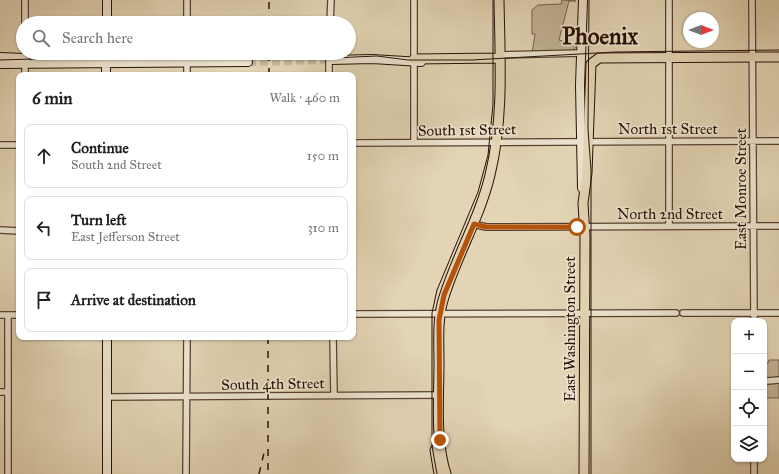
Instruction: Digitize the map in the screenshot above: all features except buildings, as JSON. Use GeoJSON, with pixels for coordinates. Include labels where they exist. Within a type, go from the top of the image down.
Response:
{"type":"FeatureCollection","features":[{"type":"Feature","properties":{"kind":"main road"},"geometry":{"type":"LineString","coordinates":[[107,0],[107,16]]}},
{"type":"Feature","properties":{"kind":"main road"},"geometry":{"type":"LineString","coordinates":[[446,474],[441,453],[438,399],[440,313],[444,295],[474,224],[488,182],[496,141],[499,102],[499,0]]}},
{"type":"Feature","properties":{"kind":"main road"},"geometry":{"type":"LineString","coordinates":[[583,0],[581,65],[584,141]]}},
{"type":"Feature","properties":{"kind":"main road"},"geometry":{"type":"LineString","coordinates":[[0,57],[16,58]]}},
{"type":"Feature","properties":{"kind":"main road"},"geometry":{"type":"LineString","coordinates":[[669,58],[779,57]]}},
{"type":"Feature","properties":{"kind":"main road"},"geometry":{"type":"LineString","coordinates":[[356,58],[455,60],[499,58]]}},
{"type":"Feature","properties":{"kind":"main road","name":"East Washington Street"},"geometry":{"type":"LineString","coordinates":[[584,474],[583,203],[587,180],[584,141],[590,70],[593,62],[599,58],[669,58]]}},
{"type":"Feature","properties":{"kind":"main road"},"geometry":{"type":"LineString","coordinates":[[0,64],[17,60]]}},
{"type":"Feature","properties":{"kind":"main road"},"geometry":{"type":"LineString","coordinates":[[52,60],[106,64],[160,60]]}},
{"type":"Feature","properties":{"kind":"main road"},"geometry":{"type":"LineString","coordinates":[[106,60],[106,72]]}},
{"type":"Feature","properties":{"kind":"main road"},"geometry":{"type":"LineString","coordinates":[[218,60],[248,62]]}},
{"type":"Feature","properties":{"kind":"main road"},"geometry":{"type":"LineString","coordinates":[[107,340],[107,474]]}},
{"type":"Feature","properties":{"kind":"main road"},"geometry":{"type":"LineString","coordinates":[[438,399],[434,447],[439,474]]}},
{"type":"Feature","properties":{"kind":"street"},"geometry":{"type":"LineString","coordinates":[[25,0],[25,16]]}},
{"type":"Feature","properties":{"kind":"street"},"geometry":{"type":"LineString","coordinates":[[187,0],[187,16]]}},
{"type":"Feature","properties":{"kind":"street"},"geometry":{"type":"LineString","coordinates":[[330,16],[331,0]]}},
{"type":"Feature","properties":{"kind":"street"},"geometry":{"type":"LineString","coordinates":[[414,0],[414,142]]}},
{"type":"Feature","properties":{"kind":"street"},"geometry":{"type":"LineString","coordinates":[[669,0],[669,225]]}},
{"type":"Feature","properties":{"kind":"street","name":"East Monroe Street"},"geometry":{"type":"LineString","coordinates":[[752,0],[754,318]]}},
{"type":"Feature","properties":{"kind":"street"},"geometry":{"type":"LineString","coordinates":[[499,58],[510,55],[582,53]]}},
{"type":"Feature","properties":{"kind":"street"},"geometry":{"type":"LineString","coordinates":[[25,60],[25,72]]}},
{"type":"Feature","properties":{"kind":"street"},"geometry":{"type":"LineString","coordinates":[[187,60],[187,72]]}},
{"type":"Feature","properties":{"kind":"street"},"geometry":{"type":"LineString","coordinates":[[329,72],[330,60]]}},
{"type":"Feature","properties":{"kind":"street","name":"North 1st Street"},"geometry":{"type":"LineString","coordinates":[[584,141],[779,141]]}},
{"type":"Feature","properties":{"kind":"street","name":"South 1st Street"},"geometry":{"type":"LineString","coordinates":[[356,143],[584,141]]}},
{"type":"Feature","properties":{"kind":"street"},"geometry":{"type":"LineString","coordinates":[[0,145],[16,145]]}},
{"type":"Feature","properties":{"kind":"street","name":"North 2nd Street"},"geometry":{"type":"LineString","coordinates":[[474,224],[486,227],[669,225],[779,226]]}},
{"type":"Feature","properties":{"kind":"street"},"geometry":{"type":"LineString","coordinates":[[0,230],[16,231]]}},
{"type":"Feature","properties":{"kind":"street"},"geometry":{"type":"LineString","coordinates":[[356,314],[676,313]]}},
{"type":"Feature","properties":{"kind":"street"},"geometry":{"type":"LineString","coordinates":[[683,313],[779,313]]}},
{"type":"Feature","properties":{"kind":"street"},"geometry":{"type":"LineString","coordinates":[[0,315],[16,315]]}},
{"type":"Feature","properties":{"kind":"street"},"geometry":{"type":"LineString","coordinates":[[8,315],[8,474]]}},
{"type":"Feature","properties":{"kind":"street"},"geometry":{"type":"LineString","coordinates":[[186,474],[187,340]]}},
{"type":"Feature","properties":{"kind":"street"},"geometry":{"type":"LineString","coordinates":[[333,340],[334,395]]}},
{"type":"Feature","properties":{"kind":"street"},"geometry":{"type":"LineString","coordinates":[[767,381],[779,380]]}},
{"type":"Feature","properties":{"kind":"street"},"geometry":{"type":"LineString","coordinates":[[0,392],[8,392]]}},
{"type":"Feature","properties":{"kind":"street","name":"South 4th Street"},"geometry":{"type":"LineString","coordinates":[[107,397],[334,395],[438,399]]}},
{"type":"Feature","properties":{"kind":"street"},"geometry":{"type":"LineString","coordinates":[[754,462],[754,474]]}},
{"type":"Feature","properties":{"kind":"shaded area"},"geometry":{"type":"Polygon","coordinates":[[[562,0],[576,1],[569,1],[559,40],[577,46],[573,50],[532,53],[535,34],[532,34],[532,10],[538,5],[561,4],[562,0]]]}},
{"type":"Feature","properties":{"kind":"shaded area"},"geometry":{"type":"Polygon","coordinates":[[[769,360],[779,360],[779,398],[767,398],[769,360]]]}},
{"type":"Feature","properties":{"kind":"tunnel"},"geometry":{"type":"LineString","coordinates":[[248,62],[331,60]]}},
{"type":"Feature","properties":{"kind":"tram line"},"geometry":{"type":"LineString","coordinates":[[437,474],[432,446],[432,313],[437,290],[478,192],[488,155],[493,104],[493,0]]}},
{"type":"Feature","properties":{"kind":"tram line"},"geometry":{"type":"LineString","coordinates":[[589,0],[588,129],[591,170],[591,474]]}},
{"type":"Feature","properties":{"kind":"tram line"},"geometry":{"type":"LineString","coordinates":[[356,57],[377,56],[408,60],[472,60],[615,52],[779,50]]}},
{"type":"Feature","properties":{"kind":"tram line"},"geometry":{"type":"LineString","coordinates":[[0,60],[16,60]]}},
{"type":"Feature","properties":{"kind":"railway"},"geometry":{"type":"LineString","coordinates":[[269,0],[269,16]]}},
{"type":"Feature","properties":{"kind":"railway"},"geometry":{"type":"LineString","coordinates":[[269,60],[269,72]]}},
{"type":"Feature","properties":{"kind":"railway"},"geometry":{"type":"LineString","coordinates":[[268,340],[268,474]]}},
{"type":"Feature","properties":{"kind":"railway"},"geometry":{"type":"LineString","coordinates":[[259,474],[264,453]]}},
{"type":"Feature","properties":{"kind":"district","name":"Phoenix"},"geometry":{"type":"Point","coordinates":[600,36]}},
{"type":"Feature","properties":{"kind":"route"},"geometry":{"type":"LineString","coordinates":[[440,440],[438,403],[439,320],[441,304],[474,224],[486,227],[577,227]]}}]}
